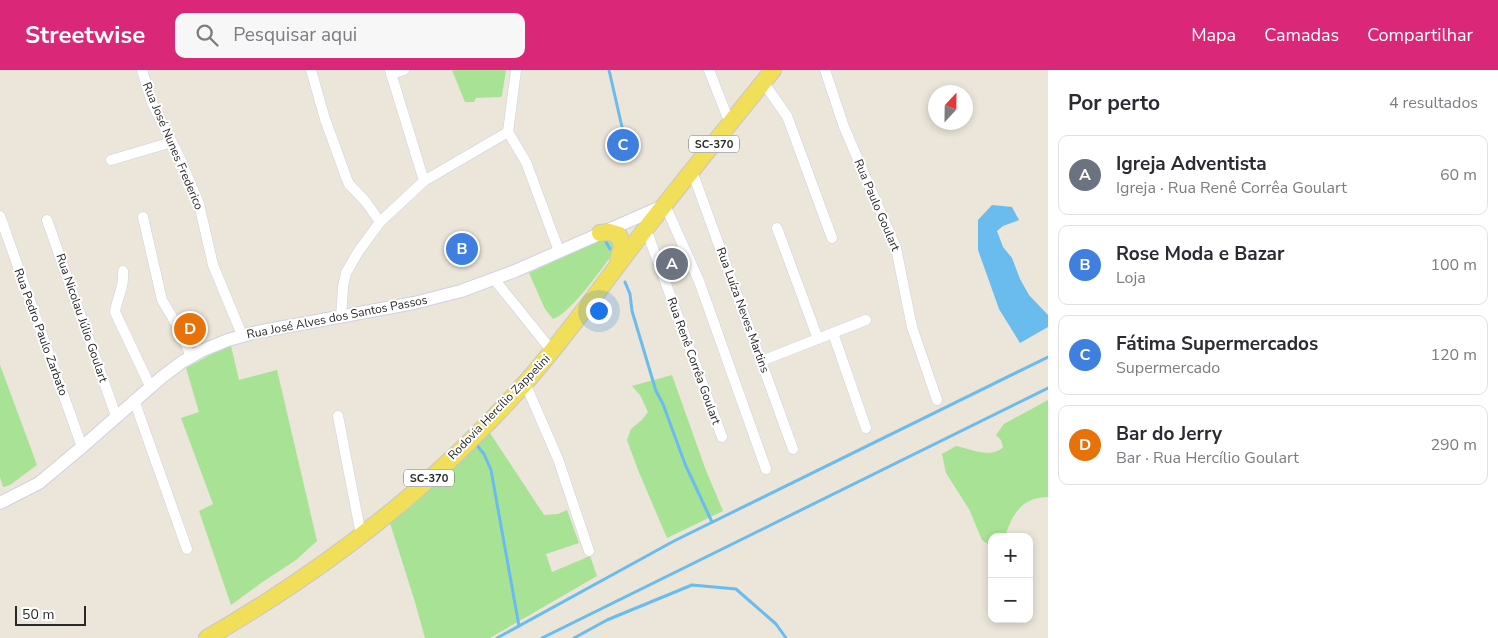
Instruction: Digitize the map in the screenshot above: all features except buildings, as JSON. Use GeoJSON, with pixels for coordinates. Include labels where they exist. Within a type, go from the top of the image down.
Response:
{"type":"FeatureCollection","features":[{"type":"Feature","properties":{"kind":"main road","name":"Rodovia Hercílio Zappelini"},"geometry":{"type":"LineString","coordinates":[[208,638],[258,608],[327,562],[361,535],[437,470],[525,383],[768,76]]}},
{"type":"Feature","properties":{"kind":"main road"},"geometry":{"type":"LineString","coordinates":[[600,233],[616,228],[624,229],[629,234],[631,249]]}},
{"type":"Feature","properties":{"kind":"main road"},"geometry":{"type":"LineString","coordinates":[[600,233],[615,232],[621,239],[621,255],[611,275]]}},
{"type":"Feature","properties":{"kind":"street","name":"Rua José Nunes Frederico"},"geometry":{"type":"LineString","coordinates":[[142,70],[152,103],[188,175],[199,204],[213,265],[242,335]]}},
{"type":"Feature","properties":{"kind":"street"},"geometry":{"type":"LineString","coordinates":[[312,70],[325,119],[346,178],[380,222]]}},
{"type":"Feature","properties":{"kind":"street"},"geometry":{"type":"LineString","coordinates":[[404,70],[390,72],[424,181]]}},
{"type":"Feature","properties":{"kind":"street"},"geometry":{"type":"LineString","coordinates":[[516,70],[508,132],[526,162],[559,251]]}},
{"type":"Feature","properties":{"kind":"street"},"geometry":{"type":"LineString","coordinates":[[709,70],[730,124]]}},
{"type":"Feature","properties":{"kind":"street","name":"Rua Paulo Goulart"},"geometry":{"type":"LineString","coordinates":[[826,70],[846,132],[896,248],[903,275],[912,328],[937,400]]}},
{"type":"Feature","properties":{"kind":"street"},"geometry":{"type":"LineString","coordinates":[[768,76],[787,116],[832,238]]}},
{"type":"Feature","properties":{"kind":"street"},"geometry":{"type":"LineString","coordinates":[[341,317],[346,274],[358,252],[380,222],[424,181],[508,132]]}},
{"type":"Feature","properties":{"kind":"street"},"geometry":{"type":"LineString","coordinates":[[111,160],[172,142]]}},
{"type":"Feature","properties":{"kind":"street","name":"Rua Luíza Neves Martins"},"geometry":{"type":"LineString","coordinates":[[692,171],[793,449]]}},
{"type":"Feature","properties":{"kind":"street"},"geometry":{"type":"LineString","coordinates":[[665,205],[700,281],[766,469]]}},
{"type":"Feature","properties":{"kind":"street","name":"Rua José Alves dos Santos Passos"},"geometry":{"type":"LineString","coordinates":[[0,503],[39,483],[150,386],[191,357],[215,345],[242,335],[440,297],[494,279],[665,205]]}},
{"type":"Feature","properties":{"kind":"street","name":"Rua Pedro Paulo Zarbato"},"geometry":{"type":"LineString","coordinates":[[0,216],[82,447]]}},
{"type":"Feature","properties":{"kind":"street"},"geometry":{"type":"LineString","coordinates":[[143,217],[162,300],[181,332],[191,357]]}},
{"type":"Feature","properties":{"kind":"street","name":"Rua Nicolau Júlio Goulart"},"geometry":{"type":"LineString","coordinates":[[47,220],[116,416]]}},
{"type":"Feature","properties":{"kind":"street","name":"Rua José Alves dos Santos Passos"},"geometry":{"type":"LineString","coordinates":[[624,223],[649,225]]}},
{"type":"Feature","properties":{"kind":"street","name":"Rua Renê Corrêa Goulart"},"geometry":{"type":"LineString","coordinates":[[649,225],[722,437]]}},
{"type":"Feature","properties":{"kind":"street"},"geometry":{"type":"LineString","coordinates":[[778,228],[818,339]]}},
{"type":"Feature","properties":{"kind":"street"},"geometry":{"type":"LineString","coordinates":[[123,271],[123,288],[116,304],[115,312],[150,386]]}},
{"type":"Feature","properties":{"kind":"street"},"geometry":{"type":"LineString","coordinates":[[494,279],[552,351]]}},
{"type":"Feature","properties":{"kind":"street"},"geometry":{"type":"LineString","coordinates":[[761,361],[866,320]]}},
{"type":"Feature","properties":{"kind":"street"},"geometry":{"type":"LineString","coordinates":[[833,333],[866,428]]}},
{"type":"Feature","properties":{"kind":"street"},"geometry":{"type":"LineString","coordinates":[[525,383],[558,459],[589,550]]}},
{"type":"Feature","properties":{"kind":"street"},"geometry":{"type":"LineString","coordinates":[[134,400],[187,549]]}},
{"type":"Feature","properties":{"kind":"street"},"geometry":{"type":"LineString","coordinates":[[338,416],[361,535]]}},
{"type":"Feature","properties":{"kind":"green space"},"geometry":{"type":"Polygon","coordinates":[[[452,70],[506,70],[501,97],[476,98],[474,102],[465,102],[452,70]]]}},
{"type":"Feature","properties":{"kind":"green space"},"geometry":{"type":"Polygon","coordinates":[[[604,238],[614,241],[614,252],[568,309],[553,319],[545,309],[529,273],[604,238]]]}},
{"type":"Feature","properties":{"kind":"green space"},"geometry":{"type":"Polygon","coordinates":[[[231,346],[239,380],[277,370],[317,541],[296,560],[231,605],[199,511],[213,504],[181,418],[199,412],[186,368],[231,346]]]}},
{"type":"Feature","properties":{"kind":"green space"},"geometry":{"type":"Polygon","coordinates":[[[0,365],[37,465],[10,485],[3,487],[0,477],[0,365]]]}},
{"type":"Feature","properties":{"kind":"green space"},"geometry":{"type":"Polygon","coordinates":[[[672,375],[705,468],[723,511],[667,538],[627,440],[631,429],[648,412],[640,395],[632,386],[672,375]]]}},
{"type":"Feature","properties":{"kind":"green space"},"geometry":{"type":"Polygon","coordinates":[[[1048,400],[1048,497],[1031,500],[1019,508],[1006,533],[988,533],[988,544],[982,540],[969,509],[946,473],[942,454],[956,446],[987,453],[998,451],[1003,447],[1001,440],[996,435],[1004,424],[1048,400]]]}},
{"type":"Feature","properties":{"kind":"green space"},"geometry":{"type":"Polygon","coordinates":[[[490,433],[544,515],[558,514],[567,510],[579,543],[546,554],[552,572],[590,556],[597,576],[490,638],[425,638],[389,520],[455,467],[490,433]]]}},
{"type":"Feature","properties":{"kind":"water"},"geometry":{"type":"Polygon","coordinates":[[[992,205],[1012,207],[1019,220],[1003,226],[997,231],[1003,247],[1012,258],[1029,295],[1048,315],[1048,327],[1020,343],[999,309],[978,250],[978,220],[992,205]]]}},
{"type":"Feature","properties":{"kind":"waterway"},"geometry":{"type":"LineString","coordinates":[[609,70],[622,127]]}},
{"type":"Feature","properties":{"kind":"waterway"},"geometry":{"type":"LineString","coordinates":[[606,242],[610,249]]}},
{"type":"Feature","properties":{"kind":"waterway"},"geometry":{"type":"LineString","coordinates":[[625,282],[630,294],[632,311],[656,391],[663,404],[685,464],[712,522]]}},
{"type":"Feature","properties":{"kind":"waterway"},"geometry":{"type":"LineString","coordinates":[[497,638],[674,541],[1048,357]]}},
{"type":"Feature","properties":{"kind":"waterway"},"geometry":{"type":"LineString","coordinates":[[542,638],[1048,388]]}},
{"type":"Feature","properties":{"kind":"waterway"},"geometry":{"type":"LineString","coordinates":[[475,443],[484,454],[491,470],[519,626]]}},
{"type":"Feature","properties":{"kind":"waterway"},"geometry":{"type":"LineString","coordinates":[[574,638],[607,620],[692,585],[736,589],[776,624],[786,638]]}},
{"type":"Feature","properties":{"kind":"place","name":"Fátima Supermercados"},"geometry":{"type":"Point","coordinates":[623,145]}},
{"type":"Feature","properties":{"kind":"place","name":"Rose Moda e Bazar"},"geometry":{"type":"Point","coordinates":[462,249]}},
{"type":"Feature","properties":{"kind":"place","name":"Igreja Adventista"},"geometry":{"type":"Point","coordinates":[672,264]}},
{"type":"Feature","properties":{"kind":"place","name":"Bar do Jerry"},"geometry":{"type":"Point","coordinates":[190,329]}}]}
